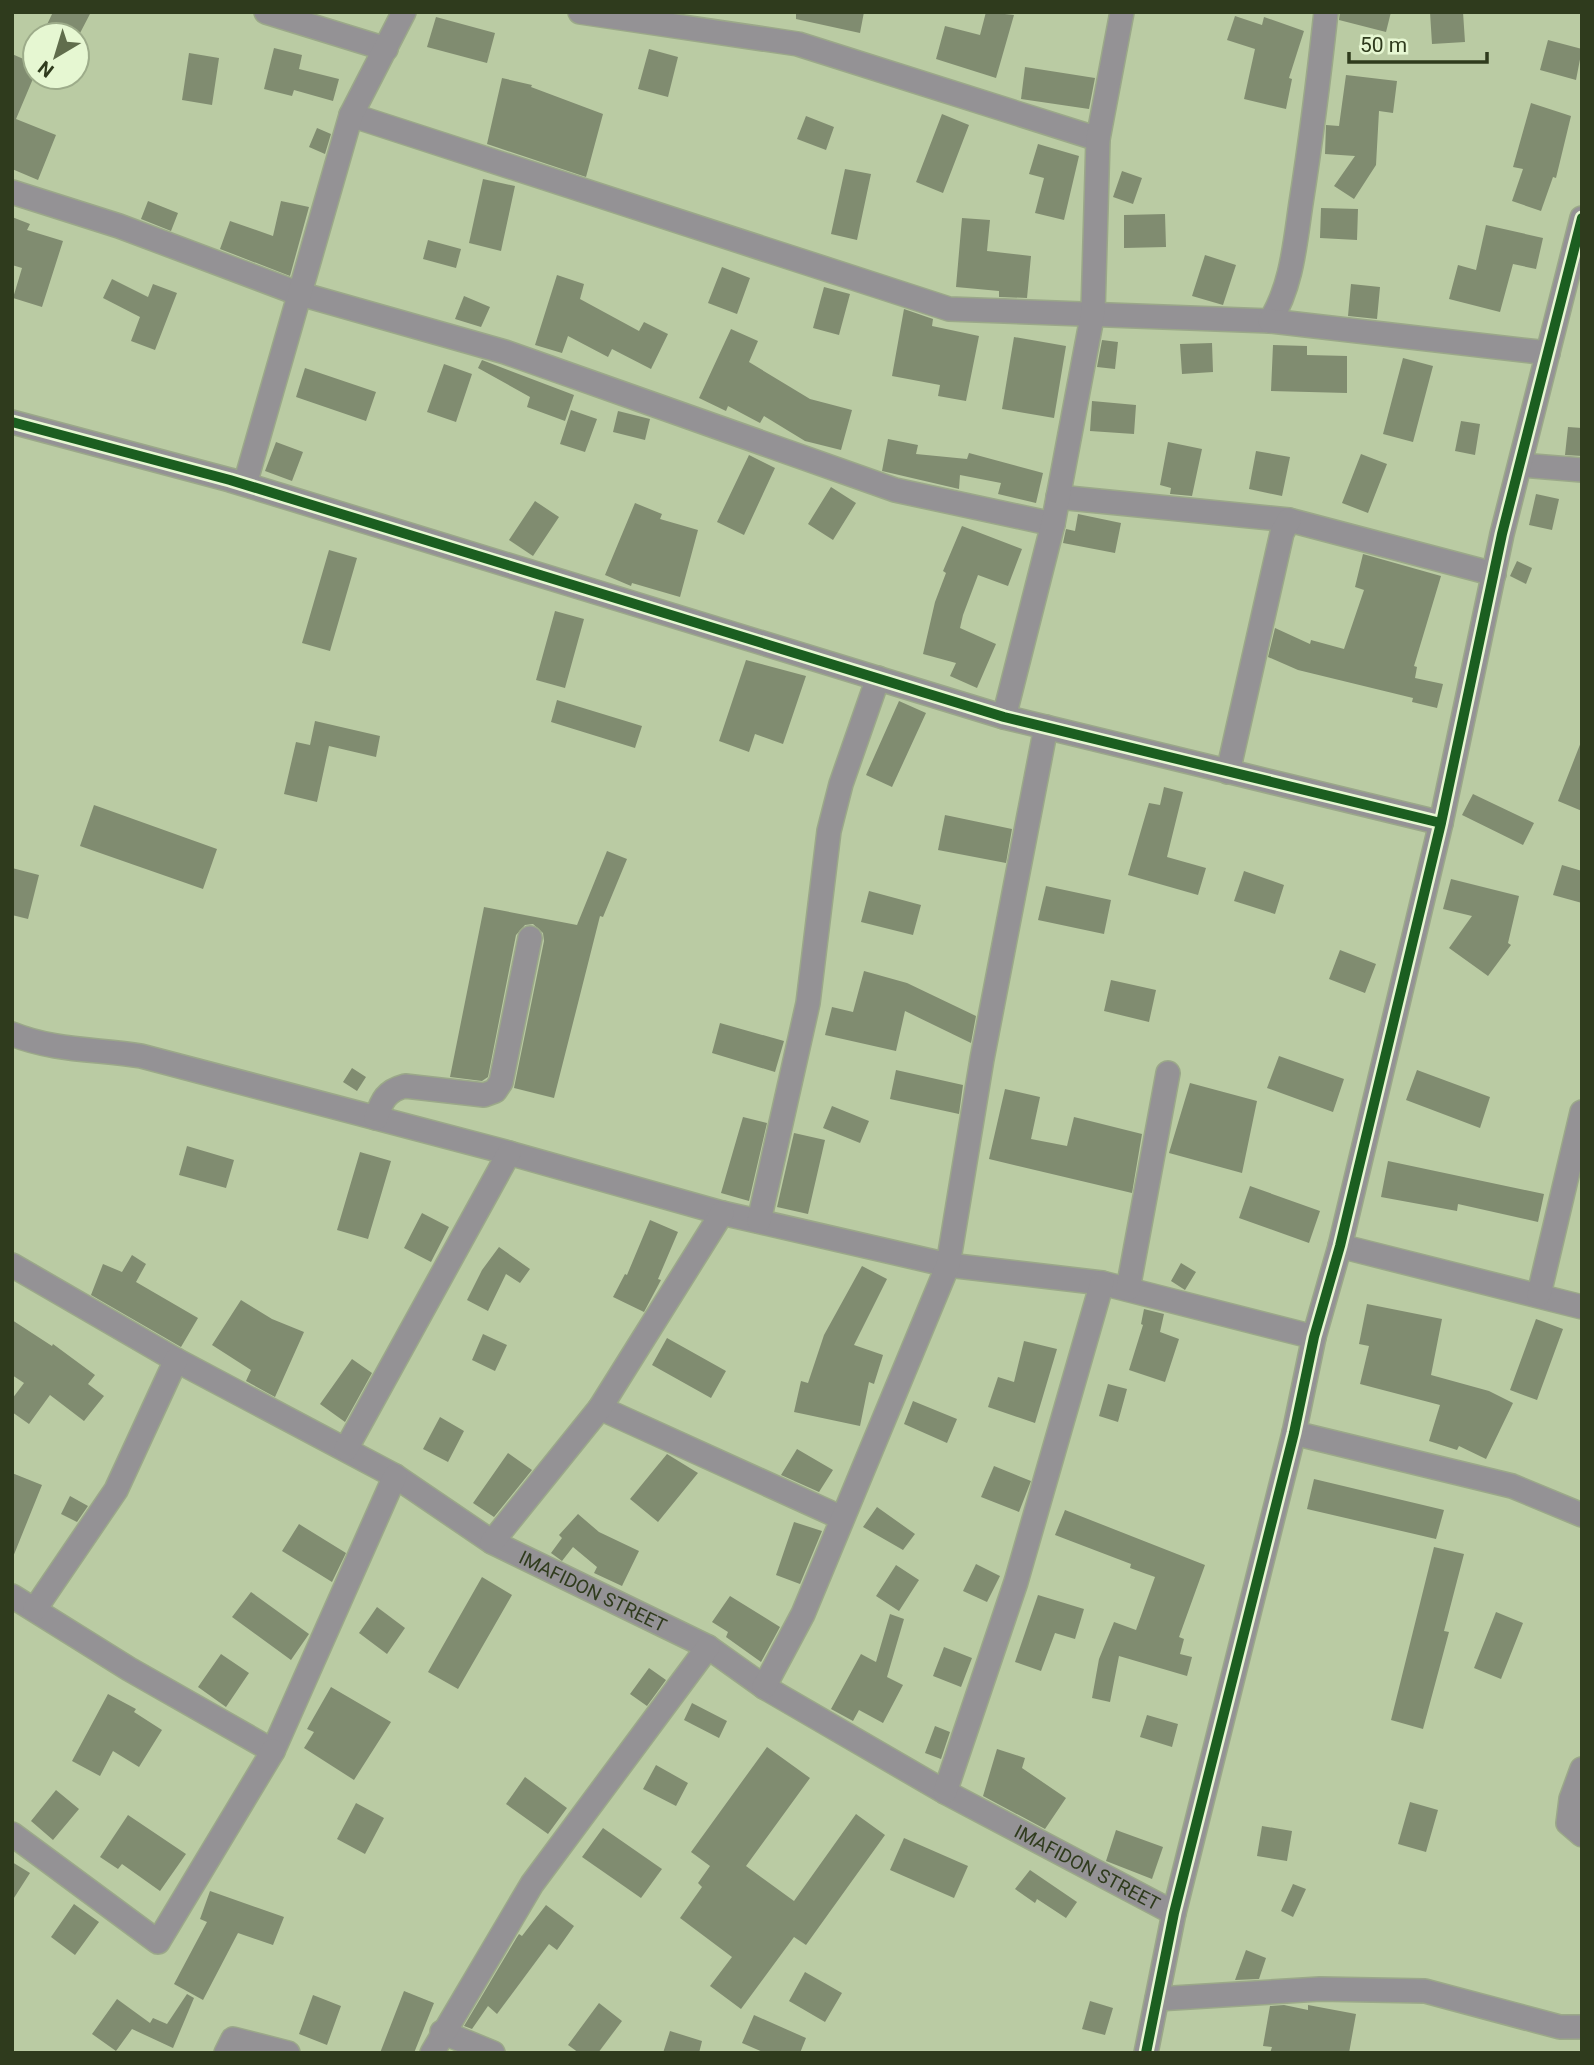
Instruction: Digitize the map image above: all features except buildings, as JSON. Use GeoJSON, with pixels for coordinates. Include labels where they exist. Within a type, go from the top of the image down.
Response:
{"type":"FeatureCollection","features":[{"type":"Feature","properties":{"kind":"street"},"geometry":{"type":"LineString","coordinates":[[266,12],[386,49]]}},
{"type":"Feature","properties":{"kind":"street"},"geometry":{"type":"LineString","coordinates":[[245,484],[351,115],[404,12]]}},
{"type":"Feature","properties":{"kind":"street"},"geometry":{"type":"LineString","coordinates":[[580,12],[798,44],[1098,139]]}},
{"type":"Feature","properties":{"kind":"street"},"geometry":{"type":"LineString","coordinates":[[1004,717],[1053,524],[1093,312],[1098,139],[1122,12]]}},
{"type":"Feature","properties":{"kind":"street"},"geometry":{"type":"LineString","coordinates":[[1270,321],[1281,303],[1292,261],[1316,111],[1326,12]]}},
{"type":"Feature","properties":{"kind":"street"},"geometry":{"type":"LineString","coordinates":[[351,115],[949,309],[1093,312],[1270,321],[1548,353]]}},
{"type":"Feature","properties":{"kind":"street"},"geometry":{"type":"LineString","coordinates":[[12,192],[119,226],[298,293],[505,352],[895,490],[1053,524]]}},
{"type":"Feature","properties":{"kind":"street"},"geometry":{"type":"LineString","coordinates":[[1146,2053],[1174,1913],[1294,1433],[1314,1337],[1340,1246],[1441,823],[1494,575],[1582,218]]}},
{"type":"Feature","properties":{"kind":"street"},"geometry":{"type":"LineString","coordinates":[[12,422],[245,484],[1004,717],[1441,823]]}},
{"type":"Feature","properties":{"kind":"street"},"geometry":{"type":"LineString","coordinates":[[1520,465],[1582,470]]}},
{"type":"Feature","properties":{"kind":"street"},"geometry":{"type":"LineString","coordinates":[[1058,497],[1289,520],[1494,575]]}},
{"type":"Feature","properties":{"kind":"street"},"geometry":{"type":"LineString","coordinates":[[1228,772],[1282,533],[1289,520]]}},
{"type":"Feature","properties":{"kind":"street"},"geometry":{"type":"LineString","coordinates":[[759,1221],[808,1003],[829,831],[841,784],[878,678]]}},
{"type":"Feature","properties":{"kind":"street"},"geometry":{"type":"LineString","coordinates":[[764,1687],[803,1614],[948,1265],[982,1059],[1046,727]]}},
{"type":"Feature","properties":{"kind":"street"},"geometry":{"type":"LineString","coordinates":[[376,1118],[384,1096],[393,1089],[405,1086],[484,1095],[495,1091],[501,1082],[530,938]]}},
{"type":"Feature","properties":{"kind":"street"},"geometry":{"type":"LineString","coordinates":[[12,1034],[51,1046],[141,1056],[509,1153],[722,1213],[948,1265],[1102,1283],[1314,1337]]}},
{"type":"Feature","properties":{"kind":"street"},"geometry":{"type":"LineString","coordinates":[[1128,1289],[1167,1073]]}},
{"type":"Feature","properties":{"kind":"street"},"geometry":{"type":"LineString","coordinates":[[1539,1294],[1582,1112]]}},
{"type":"Feature","properties":{"kind":"street"},"geometry":{"type":"LineString","coordinates":[[346,1449],[509,1153]]}},
{"type":"Feature","properties":{"kind":"street"},"geometry":{"type":"LineString","coordinates":[[492,1542],[600,1408],[722,1213]]}},
{"type":"Feature","properties":{"kind":"street"},"geometry":{"type":"LineString","coordinates":[[1340,1246],[1582,1307]]}},
{"type":"Feature","properties":{"kind":"street","name":"IMAFIDON STREET"},"geometry":{"type":"LineString","coordinates":[[12,1265],[176,1360],[395,1476],[492,1542],[708,1647],[764,1687],[945,1792],[1174,1913]]}},
{"type":"Feature","properties":{"kind":"street"},"geometry":{"type":"LineString","coordinates":[[945,1792],[1016,1582],[1102,1283]]}},
{"type":"Feature","properties":{"kind":"street"},"geometry":{"type":"LineString","coordinates":[[176,1360],[116,1490],[20,1605],[272,1751]]}},
{"type":"Feature","properties":{"kind":"street"},"geometry":{"type":"LineString","coordinates":[[600,1408],[842,1518]]}},
{"type":"Feature","properties":{"kind":"street"},"geometry":{"type":"LineString","coordinates":[[1294,1433],[1512,1486],[1582,1515]]}},
{"type":"Feature","properties":{"kind":"street"},"geometry":{"type":"LineString","coordinates":[[12,1834],[159,1942],[272,1751],[395,1476]]}},
{"type":"Feature","properties":{"kind":"street"},"geometry":{"type":"LineString","coordinates":[[432,2053],[532,1884],[708,1647]]}},
{"type":"Feature","properties":{"kind":"street"},"geometry":{"type":"LineString","coordinates":[[1582,1769],[1571,1799],[1568,1823],[1582,1835]]}},
{"type":"Feature","properties":{"kind":"street"},"geometry":{"type":"LineString","coordinates":[[1157,1999],[1320,1989],[1425,1991],[1560,2027],[1582,2027]]}},
{"type":"Feature","properties":{"kind":"street"},"geometry":{"type":"LineString","coordinates":[[442,2032],[493,2053]]}},
{"type":"Feature","properties":{"kind":"street"},"geometry":{"type":"LineString","coordinates":[[226,2053],[233,2039],[288,2053]]}},
{"type":"Feature","properties":{"kind":"cycle path"},"geometry":{"type":"LineString","coordinates":[[1146,2053],[1174,1913],[1294,1433],[1314,1337],[1340,1246],[1441,823],[1502,534],[1582,218]]}},
{"type":"Feature","properties":{"kind":"cycle path"},"geometry":{"type":"LineString","coordinates":[[12,422],[230,480],[1004,717],[1441,823]]}}]}
